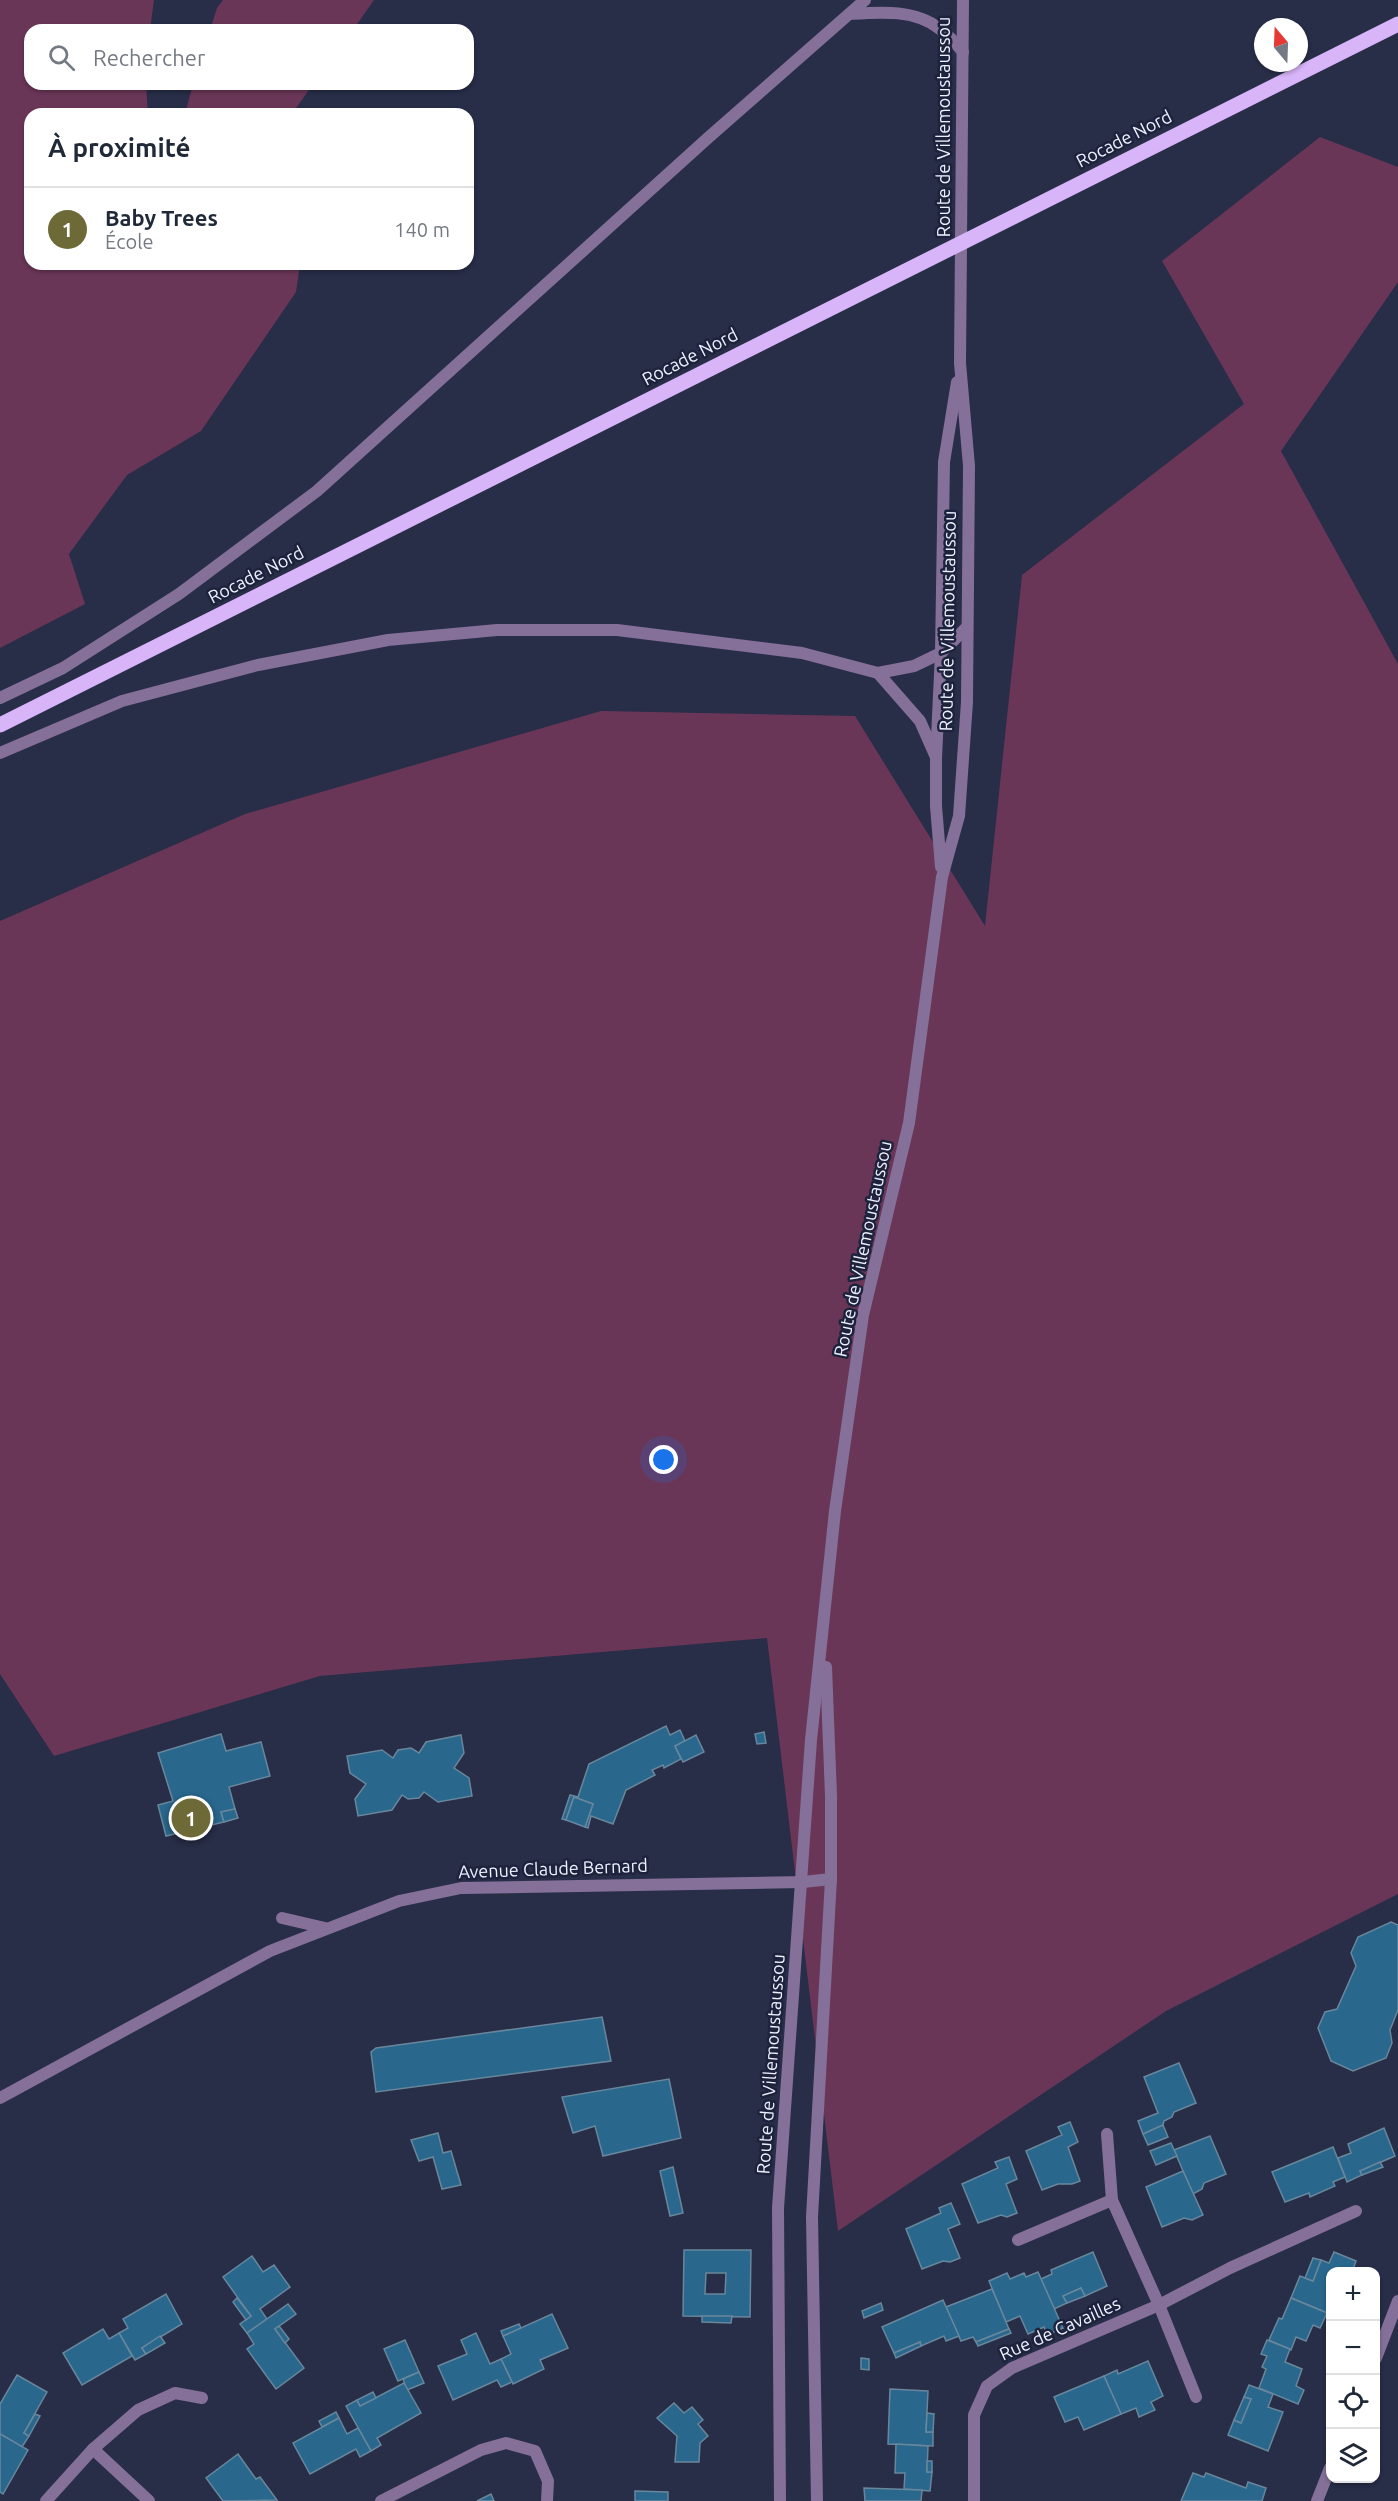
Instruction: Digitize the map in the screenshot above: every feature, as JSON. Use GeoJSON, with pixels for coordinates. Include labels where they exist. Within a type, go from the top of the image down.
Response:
{"type":"FeatureCollection","features":[{"type":"Feature","properties":{"kind":"main road","name":"Rocade Nord"},"geometry":{"type":"LineString","coordinates":[[0,726],[1398,24]]}},
{"type":"Feature","properties":{"kind":"street"},"geometry":{"type":"LineString","coordinates":[[0,698],[63,668],[179,594],[317,491],[700,145],[865,0]]}},
{"type":"Feature","properties":{"kind":"street","name":"Route de Villemoustaussou"},"geometry":{"type":"LineString","coordinates":[[780,2501],[778,2208],[803,1882],[811,1740],[835,1511],[863,1315],[909,1123],[942,877],[959,816],[967,702],[969,466],[960,363],[963,0]]}},
{"type":"Feature","properties":{"kind":"street"},"geometry":{"type":"LineString","coordinates":[[850,14],[884,12],[920,17],[940,28],[963,52]]}},
{"type":"Feature","properties":{"kind":"street","name":"Route de Villemoustaussou"},"geometry":{"type":"LineString","coordinates":[[942,877],[936,806],[936,758],[941,653],[944,462],[960,363]]}},
{"type":"Feature","properties":{"kind":"street"},"geometry":{"type":"LineString","coordinates":[[0,753],[122,701],[258,665],[388,640],[486,631],[617,630],[802,653],[878,673],[914,666],[941,653],[967,627]]}},
{"type":"Feature","properties":{"kind":"street"},"geometry":{"type":"LineString","coordinates":[[878,673],[920,721],[936,758]]}},
{"type":"Feature","properties":{"kind":"street","name":"Route de Villemoustaussou"},"geometry":{"type":"LineString","coordinates":[[817,2501],[812,2217],[831,1879],[831,1796],[824,1630]]}},
{"type":"Feature","properties":{"kind":"street","name":"Avenue Claude Bernard"},"geometry":{"type":"LineString","coordinates":[[0,2098],[270,1951],[399,1901],[461,1888],[803,1882],[831,1879]]}},
{"type":"Feature","properties":{"kind":"street"},"geometry":{"type":"LineString","coordinates":[[282,1918],[325,1928]]}},
{"type":"Feature","properties":{"kind":"street"},"geometry":{"type":"LineString","coordinates":[[1107,2134],[1112,2200],[1159,2305],[1196,2397]]}},
{"type":"Feature","properties":{"kind":"street"},"geometry":{"type":"LineString","coordinates":[[1018,2240],[1112,2200]]}},
{"type":"Feature","properties":{"kind":"street","name":"Rue de Cavailles"},"geometry":{"type":"LineString","coordinates":[[974,2501],[974,2415],[987,2386],[1012,2368],[1159,2305],[1230,2268],[1356,2211]]}},
{"type":"Feature","properties":{"kind":"street"},"geometry":{"type":"LineString","coordinates":[[1380,2349],[1398,2301]]}},
{"type":"Feature","properties":{"kind":"street"},"geometry":{"type":"LineString","coordinates":[[46,2501],[93,2449],[138,2410],[174,2393],[202,2398]]}},
{"type":"Feature","properties":{"kind":"street"},"geometry":{"type":"LineString","coordinates":[[381,2501],[481,2450],[506,2443],[535,2451],[548,2481],[547,2501]]}},
{"type":"Feature","properties":{"kind":"street"},"geometry":{"type":"LineString","coordinates":[[93,2449],[149,2501]]}},
{"type":"Feature","properties":{"kind":"street"},"geometry":{"type":"LineString","coordinates":[[1317,2501],[1326,2478]]}},
{"type":"Feature","properties":{"kind":"shaded area"},"geometry":{"type":"Polygon","coordinates":[[[0,0],[154,0],[151,24],[24,24],[24,90],[146,90],[148,108],[24,108],[24,270],[299,270],[296,292],[201,431],[127,475],[69,554],[85,604],[0,648],[0,0]]]}},
{"type":"Feature","properties":{"kind":"shaded area"},"geometry":{"type":"Polygon","coordinates":[[[223,0],[374,0],[357,24],[212,24],[217,8],[223,0]]]}},
{"type":"Feature","properties":{"kind":"shaded area"},"geometry":{"type":"Polygon","coordinates":[[[191,90],[309,90],[296,108],[187,108],[191,90]]]}},
{"type":"Feature","properties":{"kind":"shaded area"},"geometry":{"type":"Polygon","coordinates":[[[1320,137],[1398,167],[1398,282],[1281,451],[1398,664],[1398,1894],[1166,2011],[838,2231],[767,1638],[320,1676],[54,1756],[0,1674],[0,921],[245,814],[601,711],[855,716],[985,926],[1022,575],[1244,404],[1162,261],[1320,137]]]}},
{"type":"Feature","properties":{"kind":"building"},"geometry":{"type":"Polygon","coordinates":[[[666,1726],[670,1735],[680,1730],[685,1741],[675,1746],[681,1759],[664,1768],[663,1765],[652,1770],[655,1775],[626,1790],[613,1824],[591,1816],[588,1828],[585,1827],[593,1804],[574,1797],[566,1820],[562,1819],[570,1795],[578,1797],[589,1764],[666,1726]]]}},
{"type":"Feature","properties":{"kind":"building"},"geometry":{"type":"Polygon","coordinates":[[[764,1732],[766,1743],[757,1744],[755,1734],[764,1732]]]}},
{"type":"Feature","properties":{"kind":"building"},"geometry":{"type":"Polygon","coordinates":[[[221,1734],[226,1751],[261,1742],[270,1776],[229,1787],[235,1809],[221,1812],[224,1822],[166,1836],[158,1805],[173,1801],[158,1753],[221,1734]]]}},
{"type":"Feature","properties":{"kind":"building"},"geometry":{"type":"Polygon","coordinates":[[[461,1735],[464,1753],[454,1768],[469,1778],[472,1796],[438,1802],[424,1792],[419,1798],[408,1799],[402,1795],[392,1810],[358,1816],[355,1799],[366,1784],[350,1773],[347,1756],[382,1750],[393,1758],[398,1750],[411,1748],[419,1753],[426,1742],[461,1735]]]}},
{"type":"Feature","properties":{"kind":"building"},"geometry":{"type":"Polygon","coordinates":[[[696,1735],[704,1752],[683,1762],[675,1746],[696,1735]]]}},
{"type":"Feature","properties":{"kind":"building"},"geometry":{"type":"Polygon","coordinates":[[[574,1797],[593,1804],[585,1827],[566,1820],[574,1797]]]}},
{"type":"Feature","properties":{"kind":"building"},"geometry":{"type":"Polygon","coordinates":[[[235,1809],[238,1818],[224,1822],[221,1812],[235,1809]]]}},
{"type":"Feature","properties":{"kind":"building"},"geometry":{"type":"Polygon","coordinates":[[[1391,1922],[1398,1925],[1398,2010],[1390,2030],[1392,2043],[1386,2058],[1353,2071],[1331,2061],[1318,2028],[1325,2012],[1337,2009],[1356,1966],[1351,1953],[1358,1937],[1391,1922]]]}},
{"type":"Feature","properties":{"kind":"building"},"geometry":{"type":"Polygon","coordinates":[[[602,2017],[611,2061],[376,2092],[371,2052],[376,2048],[602,2017]]]}},
{"type":"Feature","properties":{"kind":"building"},"geometry":{"type":"Polygon","coordinates":[[[1179,2063],[1196,2103],[1174,2112],[1172,2117],[1164,2121],[1163,2125],[1143,2134],[1138,2121],[1158,2113],[1144,2077],[1179,2063]]]}},
{"type":"Feature","properties":{"kind":"building"},"geometry":{"type":"Polygon","coordinates":[[[669,2079],[681,2138],[603,2156],[595,2126],[573,2133],[562,2097],[669,2079]]]}},
{"type":"Feature","properties":{"kind":"building"},"geometry":{"type":"Polygon","coordinates":[[[1070,2122],[1078,2142],[1068,2147],[1080,2181],[1072,2184],[1058,2184],[1042,2190],[1026,2151],[1062,2135],[1058,2127],[1070,2122]]]}},
{"type":"Feature","properties":{"kind":"building"},"geometry":{"type":"Polygon","coordinates":[[[1163,2125],[1168,2137],[1148,2145],[1143,2134],[1163,2125]]]}},
{"type":"Feature","properties":{"kind":"building"},"geometry":{"type":"Polygon","coordinates":[[[1384,2128],[1395,2156],[1360,2171],[1362,2175],[1347,2182],[1338,2158],[1351,2153],[1348,2144],[1384,2128]]]}},
{"type":"Feature","properties":{"kind":"building"},"geometry":{"type":"Polygon","coordinates":[[[438,2133],[443,2153],[451,2151],[461,2185],[442,2189],[433,2157],[419,2161],[411,2140],[438,2133]]]}},
{"type":"Feature","properties":{"kind":"building"},"geometry":{"type":"Polygon","coordinates":[[[1210,2136],[1226,2174],[1204,2183],[1202,2189],[1193,2194],[1174,2150],[1210,2136]]]}},
{"type":"Feature","properties":{"kind":"building"},"geometry":{"type":"Polygon","coordinates":[[[1171,2143],[1177,2156],[1156,2165],[1150,2151],[1171,2143]]]}},
{"type":"Feature","properties":{"kind":"building"},"geometry":{"type":"Polygon","coordinates":[[[1333,2147],[1345,2177],[1333,2182],[1335,2186],[1310,2197],[1309,2193],[1285,2202],[1272,2172],[1333,2147]]]}},
{"type":"Feature","properties":{"kind":"building"},"geometry":{"type":"Polygon","coordinates":[[[1009,2157],[1017,2179],[1006,2184],[1017,2213],[1007,2217],[1001,2215],[978,2223],[962,2184],[998,2168],[995,2162],[1009,2157]]]}},
{"type":"Feature","properties":{"kind":"building"},"geometry":{"type":"Polygon","coordinates":[[[1380,2162],[1383,2167],[1362,2175],[1360,2171],[1380,2162]]]}},
{"type":"Feature","properties":{"kind":"building"},"geometry":{"type":"Polygon","coordinates":[[[673,2167],[683,2213],[670,2216],[660,2171],[673,2167]]]}},
{"type":"Feature","properties":{"kind":"building"},"geometry":{"type":"Polygon","coordinates":[[[1183,2171],[1203,2215],[1192,2220],[1184,2218],[1162,2227],[1146,2187],[1183,2171]]]}},
{"type":"Feature","properties":{"kind":"building"},"geometry":{"type":"Polygon","coordinates":[[[951,2203],[960,2224],[948,2229],[960,2258],[950,2262],[943,2261],[922,2269],[906,2229],[941,2213],[939,2208],[951,2203]]]}},
{"type":"Feature","properties":{"kind":"building"},"geometry":{"type":"Polygon","coordinates":[[[684,2250],[751,2250],[750,2317],[683,2316],[684,2250]],[[706,2273],[705,2294],[725,2294],[726,2273],[706,2273]]]}},
{"type":"Feature","properties":{"kind":"building"},"geometry":{"type":"Polygon","coordinates":[[[1093,2252],[1107,2286],[1085,2296],[1081,2288],[1063,2296],[1067,2303],[1054,2309],[1041,2279],[1052,2274],[1051,2270],[1093,2252]]]}},
{"type":"Feature","properties":{"kind":"building"},"geometry":{"type":"Polygon","coordinates":[[[1334,2252],[1356,2261],[1354,2267],[1326,2267],[1326,2312],[1291,2298],[1300,2276],[1313,2281],[1321,2260],[1329,2263],[1334,2252]]]}},
{"type":"Feature","properties":{"kind":"building"},"geometry":{"type":"Polygon","coordinates":[[[252,2256],[263,2272],[274,2265],[290,2287],[260,2309],[267,2319],[247,2333],[240,2324],[251,2316],[223,2277],[252,2256]]]}},
{"type":"Feature","properties":{"kind":"building"},"geometry":{"type":"Polygon","coordinates":[[[1313,2258],[1321,2260],[1313,2281],[1305,2278],[1313,2258]]]}},
{"type":"Feature","properties":{"kind":"building"},"geometry":{"type":"Polygon","coordinates":[[[1038,2272],[1063,2328],[1047,2335],[1044,2327],[1028,2334],[1020,2316],[1006,2322],[989,2281],[1007,2273],[1010,2279],[1024,2273],[1026,2277],[1038,2272]]]}},
{"type":"Feature","properties":{"kind":"building"},"geometry":{"type":"Polygon","coordinates":[[[1081,2288],[1085,2296],[1067,2303],[1063,2296],[1081,2288]]]}},
{"type":"Feature","properties":{"kind":"building"},"geometry":{"type":"Polygon","coordinates":[[[992,2289],[1009,2329],[976,2342],[973,2337],[961,2341],[946,2307],[992,2289]]]}},
{"type":"Feature","properties":{"kind":"building"},"geometry":{"type":"Polygon","coordinates":[[[166,2294],[182,2324],[142,2348],[146,2354],[135,2360],[119,2333],[128,2328],[123,2319],[166,2294]]]}},
{"type":"Feature","properties":{"kind":"building"},"geometry":{"type":"Polygon","coordinates":[[[237,2298],[251,2316],[246,2320],[233,2302],[237,2298]]]}},
{"type":"Feature","properties":{"kind":"building"},"geometry":{"type":"Polygon","coordinates":[[[1291,2298],[1326,2313],[1320,2328],[1313,2325],[1306,2341],[1296,2337],[1291,2350],[1269,2340],[1279,2318],[1282,2319],[1291,2298]]]}},
{"type":"Feature","properties":{"kind":"building"},"geometry":{"type":"Polygon","coordinates":[[[943,2300],[959,2336],[946,2341],[944,2336],[921,2346],[920,2342],[894,2353],[882,2327],[943,2300]]]}},
{"type":"Feature","properties":{"kind":"building"},"geometry":{"type":"Polygon","coordinates":[[[881,2303],[883,2310],[864,2318],[862,2311],[881,2303]]]}},
{"type":"Feature","properties":{"kind":"building"},"geometry":{"type":"Polygon","coordinates":[[[288,2304],[296,2314],[275,2329],[304,2368],[276,2389],[247,2349],[254,2344],[247,2333],[288,2304]]]}},
{"type":"Feature","properties":{"kind":"building"},"geometry":{"type":"Polygon","coordinates":[[[552,2314],[568,2348],[540,2360],[544,2369],[513,2384],[501,2359],[511,2354],[503,2336],[552,2314]]]}},
{"type":"Feature","properties":{"kind":"building"},"geometry":{"type":"Polygon","coordinates":[[[702,2316],[732,2316],[731,2323],[702,2322],[702,2316]]]}},
{"type":"Feature","properties":{"kind":"building"},"geometry":{"type":"Polygon","coordinates":[[[519,2324],[521,2328],[503,2336],[501,2331],[519,2324]]]}},
{"type":"Feature","properties":{"kind":"building"},"geometry":{"type":"Polygon","coordinates":[[[279,2326],[289,2339],[285,2343],[275,2329],[279,2326]]]}},
{"type":"Feature","properties":{"kind":"building"},"geometry":{"type":"Polygon","coordinates":[[[103,2329],[109,2339],[119,2333],[132,2356],[82,2385],[63,2353],[103,2329]]]}},
{"type":"Feature","properties":{"kind":"building"},"geometry":{"type":"Polygon","coordinates":[[[1009,2329],[1011,2333],[978,2346],[976,2342],[1009,2329]]]}},
{"type":"Feature","properties":{"kind":"building"},"geometry":{"type":"Polygon","coordinates":[[[476,2333],[490,2364],[501,2359],[512,2382],[501,2387],[497,2380],[453,2400],[438,2366],[467,2354],[461,2340],[476,2333]]]}},
{"type":"Feature","properties":{"kind":"building"},"geometry":{"type":"Polygon","coordinates":[[[160,2336],[165,2343],[146,2354],[142,2348],[160,2336]]]}},
{"type":"Feature","properties":{"kind":"building"},"geometry":{"type":"Polygon","coordinates":[[[405,2340],[419,2372],[398,2381],[384,2349],[405,2340]]]}},
{"type":"Feature","properties":{"kind":"building"},"geometry":{"type":"Polygon","coordinates":[[[1267,2340],[1290,2349],[1285,2362],[1302,2369],[1296,2386],[1304,2390],[1298,2404],[1259,2388],[1266,2369],[1262,2367],[1267,2356],[1261,2354],[1267,2340]]]}},
{"type":"Feature","properties":{"kind":"building"},"geometry":{"type":"Polygon","coordinates":[[[920,2342],[921,2346],[896,2358],[894,2353],[920,2342]]]}},
{"type":"Feature","properties":{"kind":"building"},"geometry":{"type":"Polygon","coordinates":[[[861,2358],[869,2359],[869,2370],[861,2369],[861,2358]]]}},
{"type":"Feature","properties":{"kind":"building"},"geometry":{"type":"Polygon","coordinates":[[[1148,2361],[1163,2396],[1151,2402],[1155,2410],[1139,2417],[1136,2408],[1121,2414],[1104,2376],[1117,2370],[1118,2374],[1148,2361]]]}},
{"type":"Feature","properties":{"kind":"building"},"geometry":{"type":"Polygon","coordinates":[[[419,2372],[424,2383],[407,2390],[403,2379],[419,2372]]]}},
{"type":"Feature","properties":{"kind":"building"},"geometry":{"type":"Polygon","coordinates":[[[17,2375],[47,2392],[24,2433],[29,2436],[22,2447],[0,2434],[0,2404],[17,2375]]]}},
{"type":"Feature","properties":{"kind":"building"},"geometry":{"type":"Polygon","coordinates":[[[1104,2376],[1121,2414],[1084,2430],[1078,2417],[1065,2422],[1054,2397],[1104,2376]]]}},
{"type":"Feature","properties":{"kind":"building"},"geometry":{"type":"Polygon","coordinates":[[[404,2383],[421,2413],[377,2438],[381,2445],[371,2451],[346,2406],[357,2400],[360,2406],[404,2383]]]}},
{"type":"Feature","properties":{"kind":"building"},"geometry":{"type":"Polygon","coordinates":[[[1249,2385],[1273,2394],[1268,2407],[1283,2412],[1268,2451],[1228,2435],[1234,2420],[1241,2423],[1251,2399],[1244,2397],[1249,2385]]]}},
{"type":"Feature","properties":{"kind":"building"},"geometry":{"type":"Polygon","coordinates":[[[890,2389],[928,2391],[926,2432],[933,2432],[933,2446],[888,2444],[890,2389]]]}},
{"type":"Feature","properties":{"kind":"building"},"geometry":{"type":"Polygon","coordinates":[[[373,2392],[376,2398],[360,2406],[357,2400],[373,2392]]]}},
{"type":"Feature","properties":{"kind":"building"},"geometry":{"type":"Polygon","coordinates":[[[1244,2397],[1251,2399],[1241,2423],[1234,2420],[1244,2397]]]}},
{"type":"Feature","properties":{"kind":"building"},"geometry":{"type":"Polygon","coordinates":[[[674,2403],[684,2413],[692,2407],[703,2420],[698,2424],[708,2436],[700,2443],[699,2462],[675,2462],[677,2436],[657,2418],[674,2403]]]}},
{"type":"Feature","properties":{"kind":"building"},"geometry":{"type":"Polygon","coordinates":[[[336,2412],[339,2418],[322,2427],[319,2421],[336,2412]]]}},
{"type":"Feature","properties":{"kind":"building"},"geometry":{"type":"Polygon","coordinates":[[[927,2413],[934,2414],[933,2432],[926,2432],[927,2413]]]}},
{"type":"Feature","properties":{"kind":"building"},"geometry":{"type":"Polygon","coordinates":[[[35,2414],[40,2416],[29,2436],[24,2433],[35,2414]]]}},
{"type":"Feature","properties":{"kind":"building"},"geometry":{"type":"Polygon","coordinates":[[[339,2418],[347,2434],[358,2428],[371,2451],[360,2457],[356,2449],[310,2474],[293,2443],[339,2418]]]}},
{"type":"Feature","properties":{"kind":"building"},"geometry":{"type":"Polygon","coordinates":[[[0,2434],[28,2450],[3,2494],[0,2492],[0,2434]]]}},
{"type":"Feature","properties":{"kind":"building"},"geometry":{"type":"Polygon","coordinates":[[[896,2444],[928,2446],[927,2472],[932,2472],[930,2491],[904,2489],[905,2473],[895,2473],[896,2444]]]}},
{"type":"Feature","properties":{"kind":"building"},"geometry":{"type":"Polygon","coordinates":[[[238,2454],[256,2479],[260,2477],[277,2500],[223,2501],[206,2478],[238,2454]]]}},
{"type":"Feature","properties":{"kind":"building"},"geometry":{"type":"Polygon","coordinates":[[[927,2461],[932,2461],[932,2472],[927,2472],[927,2461]]]}},
{"type":"Feature","properties":{"kind":"building"},"geometry":{"type":"Polygon","coordinates":[[[1193,2473],[1204,2477],[1206,2473],[1246,2488],[1248,2482],[1266,2488],[1262,2501],[1181,2501],[1193,2473]]]}},
{"type":"Feature","properties":{"kind":"building"},"geometry":{"type":"Polygon","coordinates":[[[864,2488],[922,2490],[921,2501],[865,2501],[864,2488]]]}},
{"type":"Feature","properties":{"kind":"building"},"geometry":{"type":"Polygon","coordinates":[[[635,2491],[668,2492],[668,2501],[635,2501],[635,2491]]]}},
{"type":"Feature","properties":{"kind":"building"},"geometry":{"type":"Polygon","coordinates":[[[491,2494],[494,2501],[477,2501],[491,2494]]]}},
{"type":"Feature","properties":{"kind":"place","name":"Baby Trees"},"geometry":{"type":"Point","coordinates":[191,1818]}}]}
